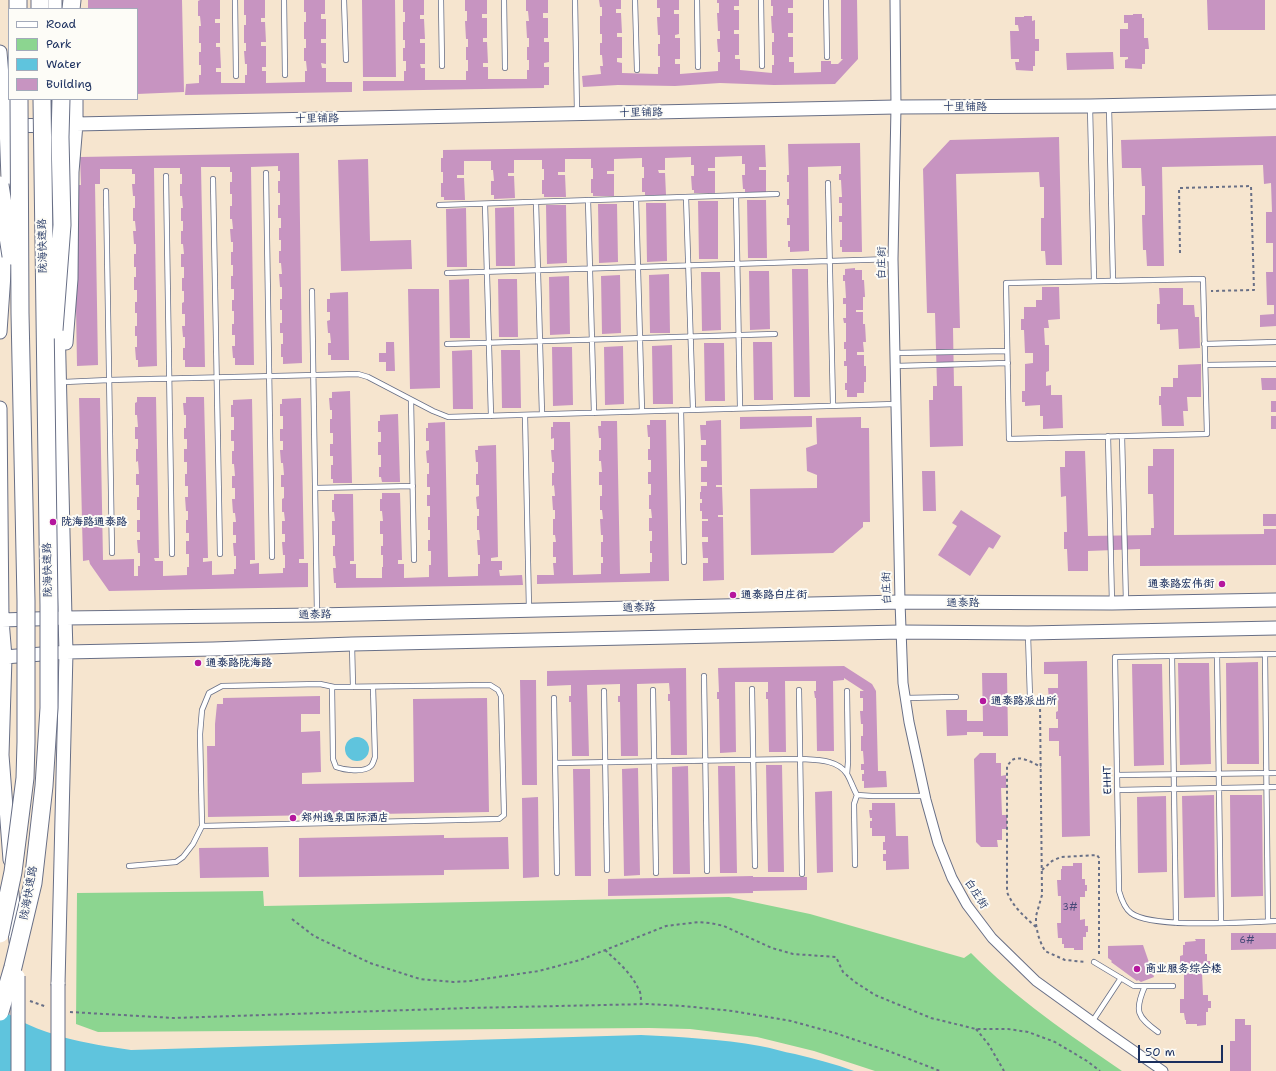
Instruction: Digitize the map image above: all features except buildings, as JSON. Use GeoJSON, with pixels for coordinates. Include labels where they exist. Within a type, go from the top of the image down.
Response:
{"type":"FeatureCollection","features":[{"type":"Feature","properties":{"kind":"highway","name":"陇海快速路"},"geometry":{"type":"LineString","coordinates":[[0,934],[13,872],[25,778],[26,742],[26,601],[20,312],[19,100]]}},
{"type":"Feature","properties":{"kind":"highway","name":"陇海快速路"},"geometry":{"type":"LineString","coordinates":[[0,1012],[13,967],[33,883],[44,786],[49,708],[42,100]]}},
{"type":"Feature","properties":{"kind":"highway"},"geometry":{"type":"LineString","coordinates":[[45,416],[53,352],[62,225],[60,137],[61,100]]}},
{"type":"Feature","properties":{"kind":"highway"},"geometry":{"type":"LineString","coordinates":[[0,185],[20,312]]}},
{"type":"Feature","properties":{"kind":"street","name":"白庄街"},"geometry":{"type":"LineString","coordinates":[[895,0],[896,107],[893,259],[901,632],[905,698],[910,729],[925,796],[938,843],[952,878],[967,905],[992,938],[1036,981],[1163,1071]]}},
{"type":"Feature","properties":{"kind":"street"},"geometry":{"type":"LineString","coordinates":[[0,52],[6,124],[0,332]]}},
{"type":"Feature","properties":{"kind":"street"},"geometry":{"type":"LineString","coordinates":[[55,100],[60,439],[66,652],[58,984],[58,1071]]}},
{"type":"Feature","properties":{"kind":"street"},"geometry":{"type":"LineString","coordinates":[[60,439],[71,279],[72,172],[76,124],[76,100]]}},
{"type":"Feature","properties":{"kind":"street","name":"十里铺路"},"geometry":{"type":"LineString","coordinates":[[6,124],[55,126],[76,124],[896,107],[1109,106],[1276,102]]}},
{"type":"Feature","properties":{"kind":"street"},"geometry":{"type":"LineString","coordinates":[[0,408],[2,620],[5,657],[2,682],[2,756],[18,976],[18,1071]]}},
{"type":"Feature","properties":{"kind":"street","name":"通泰路"},"geometry":{"type":"LineString","coordinates":[[2,620],[318,615],[900,602],[1126,603],[1276,600]]}},
{"type":"Feature","properties":{"kind":"street"},"geometry":{"type":"LineString","coordinates":[[5,657],[66,652],[352,644],[901,632],[1028,633],[1276,628]]}},
{"type":"Feature","properties":{"kind":"lane"},"geometry":{"type":"LineString","coordinates":[[235,0],[236,76]]}},
{"type":"Feature","properties":{"kind":"lane"},"geometry":{"type":"LineString","coordinates":[[284,0],[285,75]]}},
{"type":"Feature","properties":{"kind":"lane"},"geometry":{"type":"LineString","coordinates":[[344,0],[346,60]]}},
{"type":"Feature","properties":{"kind":"lane"},"geometry":{"type":"LineString","coordinates":[[441,0],[442,66]]}},
{"type":"Feature","properties":{"kind":"lane"},"geometry":{"type":"LineString","coordinates":[[504,0],[505,68]]}},
{"type":"Feature","properties":{"kind":"lane"},"geometry":{"type":"LineString","coordinates":[[575,0],[577,114]]}},
{"type":"Feature","properties":{"kind":"lane"},"geometry":{"type":"LineString","coordinates":[[635,0],[636,70]]}},
{"type":"Feature","properties":{"kind":"lane"},"geometry":{"type":"LineString","coordinates":[[697,0],[698,67]]}},
{"type":"Feature","properties":{"kind":"lane"},"geometry":{"type":"LineString","coordinates":[[761,0],[762,66]]}},
{"type":"Feature","properties":{"kind":"lane"},"geometry":{"type":"LineString","coordinates":[[826,0],[827,57]]}},
{"type":"Feature","properties":{"kind":"lane"},"geometry":{"type":"LineString","coordinates":[[1090,106],[1094,282]]}},
{"type":"Feature","properties":{"kind":"lane"},"geometry":{"type":"LineString","coordinates":[[1109,106],[1113,281]]}},
{"type":"Feature","properties":{"kind":"lane"},"geometry":{"type":"LineString","coordinates":[[266,173],[272,557]]}},
{"type":"Feature","properties":{"kind":"lane"},"geometry":{"type":"LineString","coordinates":[[166,176],[172,554]]}},
{"type":"Feature","properties":{"kind":"lane"},"geometry":{"type":"LineString","coordinates":[[214,179],[220,554]]}},
{"type":"Feature","properties":{"kind":"lane"},"geometry":{"type":"LineString","coordinates":[[828,183],[833,405]]}},
{"type":"Feature","properties":{"kind":"lane"},"geometry":{"type":"LineString","coordinates":[[106,191],[112,552]]}},
{"type":"Feature","properties":{"kind":"lane"},"geometry":{"type":"LineString","coordinates":[[439,205],[777,194]]}},
{"type":"Feature","properties":{"kind":"lane"},"geometry":{"type":"LineString","coordinates":[[736,196],[740,408]]}},
{"type":"Feature","properties":{"kind":"lane"},"geometry":{"type":"LineString","coordinates":[[686,197],[693,410]]}},
{"type":"Feature","properties":{"kind":"lane"},"geometry":{"type":"LineString","coordinates":[[636,199],[642,411]]}},
{"type":"Feature","properties":{"kind":"lane"},"geometry":{"type":"LineString","coordinates":[[588,200],[594,413]]}},
{"type":"Feature","properties":{"kind":"lane"},"geometry":{"type":"LineString","coordinates":[[536,202],[542,414]]}},
{"type":"Feature","properties":{"kind":"lane"},"geometry":{"type":"LineString","coordinates":[[485,204],[491,416]]}},
{"type":"Feature","properties":{"kind":"lane"},"geometry":{"type":"LineString","coordinates":[[447,274],[893,259]]}},
{"type":"Feature","properties":{"kind":"lane"},"geometry":{"type":"LineString","coordinates":[[1203,279],[1207,434],[1009,439],[1006,284],[1094,282],[1203,279]]}},
{"type":"Feature","properties":{"kind":"lane"},"geometry":{"type":"LineString","coordinates":[[312,291],[318,615]]}},
{"type":"Feature","properties":{"kind":"lane"},"geometry":{"type":"LineString","coordinates":[[447,344],[775,334]]}},
{"type":"Feature","properties":{"kind":"lane"},"geometry":{"type":"LineString","coordinates":[[1204,344],[1276,342]]}},
{"type":"Feature","properties":{"kind":"lane"},"geometry":{"type":"LineString","coordinates":[[895,353],[1007,351]]}},
{"type":"Feature","properties":{"kind":"lane"},"geometry":{"type":"LineString","coordinates":[[895,366],[1008,363]]}},
{"type":"Feature","properties":{"kind":"lane"},"geometry":{"type":"LineString","coordinates":[[1205,366],[1276,364]]}},
{"type":"Feature","properties":{"kind":"lane"},"geometry":{"type":"LineString","coordinates":[[64,382],[358,374],[368,376],[411,400],[448,417],[896,404]]}},
{"type":"Feature","properties":{"kind":"lane"},"geometry":{"type":"LineString","coordinates":[[411,400],[414,560]]}},
{"type":"Feature","properties":{"kind":"lane"},"geometry":{"type":"LineString","coordinates":[[681,410],[684,562]]}},
{"type":"Feature","properties":{"kind":"lane"},"geometry":{"type":"LineString","coordinates":[[525,414],[529,610]]}},
{"type":"Feature","properties":{"kind":"lane"},"geometry":{"type":"LineString","coordinates":[[1108,436],[1112,603]]}},
{"type":"Feature","properties":{"kind":"lane"},"geometry":{"type":"LineString","coordinates":[[1122,436],[1126,603]]}},
{"type":"Feature","properties":{"kind":"lane"},"geometry":{"type":"LineString","coordinates":[[315,488],[413,486]]}},
{"type":"Feature","properties":{"kind":"lane"},"geometry":{"type":"LineString","coordinates":[[1028,633],[1030,698]]}},
{"type":"Feature","properties":{"kind":"lane"},"geometry":{"type":"LineString","coordinates":[[352,644],[353,687]]}},
{"type":"Feature","properties":{"kind":"lane"},"geometry":{"type":"LineString","coordinates":[[1265,654],[1268,921]]}},
{"type":"Feature","properties":{"kind":"lane","name":"EHHT"},"geometry":{"type":"LineString","coordinates":[[1276,654],[1115,657],[1119,892],[1123,902],[1130,912],[1143,918],[1176,923],[1276,921]]}},
{"type":"Feature","properties":{"kind":"lane"},"geometry":{"type":"LineString","coordinates":[[1217,655],[1221,922]]}},
{"type":"Feature","properties":{"kind":"lane"},"geometry":{"type":"LineString","coordinates":[[1172,656],[1176,923]]}},
{"type":"Feature","properties":{"kind":"lane"},"geometry":{"type":"LineString","coordinates":[[704,676],[708,871]]}},
{"type":"Feature","properties":{"kind":"lane"},"geometry":{"type":"LineString","coordinates":[[130,866],[176,862],[193,844],[202,826],[200,734],[202,710],[209,693],[222,686],[320,684],[332,687],[490,685],[498,690],[501,696],[504,815],[499,819],[202,826]]}},
{"type":"Feature","properties":{"kind":"lane"},"geometry":{"type":"LineString","coordinates":[[332,687],[333,760],[336,767],[344,770],[364,770],[372,766],[375,757],[373,687]]}},
{"type":"Feature","properties":{"kind":"lane"},"geometry":{"type":"LineString","coordinates":[[752,689],[755,866]]}},
{"type":"Feature","properties":{"kind":"lane"},"geometry":{"type":"LineString","coordinates":[[653,690],[656,873]]}},
{"type":"Feature","properties":{"kind":"lane"},"geometry":{"type":"LineString","coordinates":[[799,690],[802,874]]}},
{"type":"Feature","properties":{"kind":"lane"},"geometry":{"type":"LineString","coordinates":[[604,691],[607,870]]}},
{"type":"Feature","properties":{"kind":"lane"},"geometry":{"type":"LineString","coordinates":[[847,774],[848,691]]}},
{"type":"Feature","properties":{"kind":"lane"},"geometry":{"type":"LineString","coordinates":[[905,698],[956,697]]}},
{"type":"Feature","properties":{"kind":"lane"},"geometry":{"type":"LineString","coordinates":[[554,698],[557,873]]}},
{"type":"Feature","properties":{"kind":"lane"},"geometry":{"type":"LineString","coordinates":[[555,763],[800,759],[824,761],[838,765],[847,774],[854,791],[857,794],[872,796],[925,796]]}},
{"type":"Feature","properties":{"kind":"lane"},"geometry":{"type":"LineString","coordinates":[[1117,775],[1276,773]]}},
{"type":"Feature","properties":{"kind":"lane"},"geometry":{"type":"LineString","coordinates":[[1117,790],[1276,787]]}},
{"type":"Feature","properties":{"kind":"lane"},"geometry":{"type":"LineString","coordinates":[[855,865],[854,804],[857,794]]}},
{"type":"Feature","properties":{"kind":"lane"},"geometry":{"type":"LineString","coordinates":[[1097,964],[1134,986],[1174,986]]}},
{"type":"Feature","properties":{"kind":"lane"},"geometry":{"type":"LineString","coordinates":[[1092,1022],[1121,978]]}},
{"type":"Feature","properties":{"kind":"lane"},"geometry":{"type":"LineString","coordinates":[[1145,986],[1140,997],[1140,1016],[1145,1023],[1158,1032]]}},
{"type":"Feature","properties":{"kind":"path"},"geometry":{"type":"LineString","coordinates":[[1180,253],[1179,188],[1251,186],[1254,290],[1203,291]]}},
{"type":"Feature","properties":{"kind":"path"},"geometry":{"type":"LineString","coordinates":[[1029,683],[1038,692],[1040,705],[1042,894],[1036,916],[1037,928],[1041,943],[1045,950],[1065,960],[1097,964],[1099,858],[1097,855],[1061,856],[1052,861],[1042,870]]}},
{"type":"Feature","properties":{"kind":"path"},"geometry":{"type":"LineString","coordinates":[[1037,928],[1018,911],[1007,892],[1007,766],[1012,760],[1020,759],[1029,761],[1041,767]]}},
{"type":"Feature","properties":{"kind":"path"},"geometry":{"type":"LineString","coordinates":[[292,919],[314,936],[370,963],[420,979],[453,982],[539,971],[580,960],[666,926],[699,922],[710,923],[724,926],[772,948],[793,954],[836,957],[843,972],[875,995],[930,1018],[976,1029],[1008,1029],[1028,1032],[1055,1042],[1087,1061],[1100,1071]]}},
{"type":"Feature","properties":{"kind":"path"},"geometry":{"type":"LineString","coordinates":[[605,950],[625,969],[634,981],[639,989],[642,1004]]}},
{"type":"Feature","properties":{"kind":"path"},"geometry":{"type":"LineString","coordinates":[[25,999],[47,1007]]}},
{"type":"Feature","properties":{"kind":"path"},"geometry":{"type":"LineString","coordinates":[[70,1012],[174,1018],[469,1008],[642,1004],[683,1006],[733,1011],[791,1021],[835,1033],[940,1071]]}},
{"type":"Feature","properties":{"kind":"path"},"geometry":{"type":"LineString","coordinates":[[976,1029],[989,1045],[1004,1071]]}},
{"type":"Feature","properties":{"kind":"green space"},"geometry":{"type":"Polygon","coordinates":[[[263,891],[264,906],[729,897],[810,914],[964,958],[971,953],[1006,986],[1025,1001],[1063,1030],[1122,1071],[875,1071],[814,1051],[757,1037],[690,1029],[649,1028],[98,1032],[76,1024],[77,893],[263,891]]]}},
{"type":"Feature","properties":{"kind":"water"},"geometry":{"type":"Polygon","coordinates":[[[357,737],[366,740],[369,749],[366,758],[357,761],[348,758],[345,749],[348,740],[357,737]]]}},
{"type":"Feature","properties":{"kind":"water"},"geometry":{"type":"Polygon","coordinates":[[[0,1008],[29,1025],[45,1032],[97,1045],[131,1050],[641,1035],[716,1040],[760,1046],[795,1054],[854,1071],[0,1071],[0,1008]]]}},
{"type":"Feature","properties":{"kind":"place","name":"陇海路通泰路"},"geometry":{"type":"Point","coordinates":[53,522]}},
{"type":"Feature","properties":{"kind":"place","name":"通泰路宏伟街"},"geometry":{"type":"Point","coordinates":[1222,584]}},
{"type":"Feature","properties":{"kind":"place","name":"通泰路白庄街"},"geometry":{"type":"Point","coordinates":[733,595]}},
{"type":"Feature","properties":{"kind":"place","name":"通泰路陇海路"},"geometry":{"type":"Point","coordinates":[198,663]}},
{"type":"Feature","properties":{"kind":"place","name":"通泰路派出所"},"geometry":{"type":"Point","coordinates":[983,701]}},
{"type":"Feature","properties":{"kind":"place","name":"郑州逸泉国际酒店"},"geometry":{"type":"Point","coordinates":[293,818]}},
{"type":"Feature","properties":{"kind":"place","name":"商业服务综合楼"},"geometry":{"type":"Point","coordinates":[1137,969]}}]}
